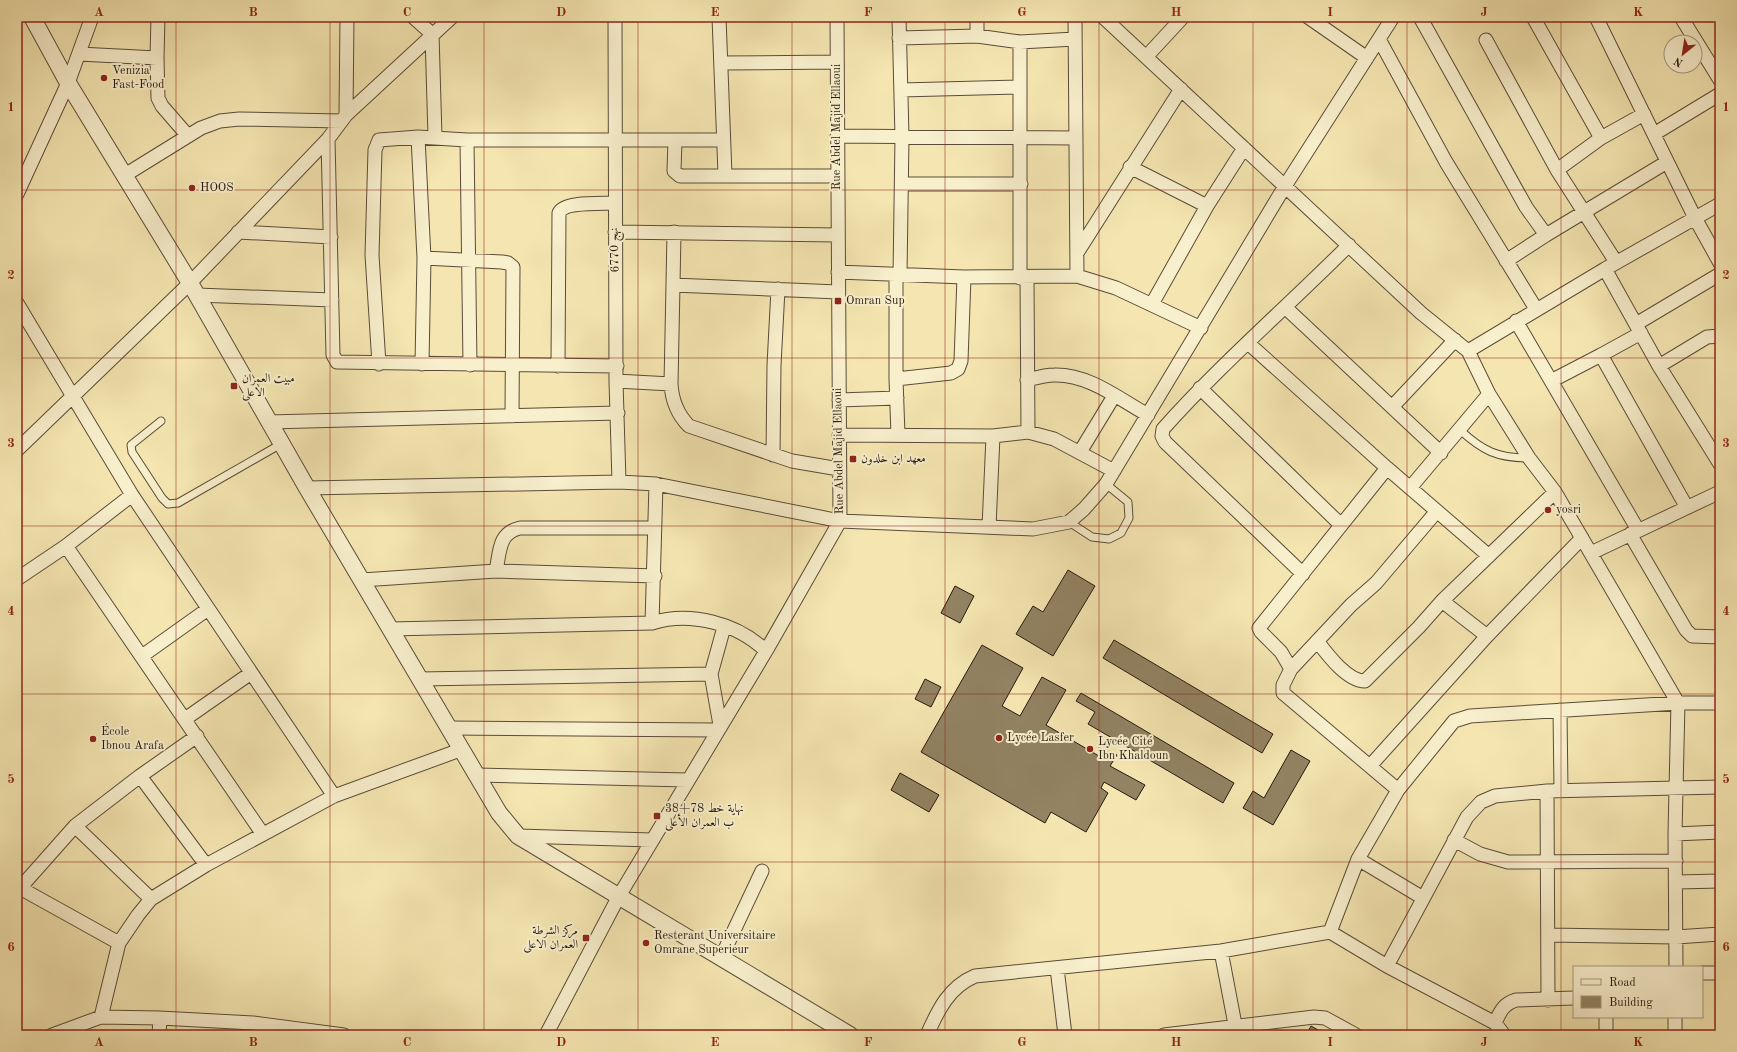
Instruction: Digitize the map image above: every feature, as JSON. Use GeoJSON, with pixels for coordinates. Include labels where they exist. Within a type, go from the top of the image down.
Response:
{"type":"FeatureCollection","features":[{"type":"Feature","properties":{"kind":"street"},"geometry":{"type":"LineString","coordinates":[[32,17],[68,83],[193,289],[307,488],[449,728],[460,750],[499,813],[518,836],[850,1035]]}},
{"type":"Feature","properties":{"kind":"street"},"geometry":{"type":"LineString","coordinates":[[17,194],[68,83],[92,17]]}},
{"type":"Feature","properties":{"kind":"street"},"geometry":{"type":"LineString","coordinates":[[158,17],[156,70],[158,98],[162,106],[188,136]]}},
{"type":"Feature","properties":{"kind":"street"},"geometry":{"type":"LineString","coordinates":[[343,118],[347,17]]}},
{"type":"Feature","properties":{"kind":"street"},"geometry":{"type":"LineString","coordinates":[[413,17],[432,34],[436,138]]}},
{"type":"Feature","properties":{"kind":"street"},"geometry":{"type":"LineString","coordinates":[[17,450],[72,398],[193,289],[238,232],[328,139],[343,118],[452,17]]}},
{"type":"Feature","properties":{"kind":"street","name":"نهج 6770"},"geometry":{"type":"LineString","coordinates":[[615,17],[616,381],[619,482]]}},
{"type":"Feature","properties":{"kind":"street"},"geometry":{"type":"LineString","coordinates":[[719,17],[725,175]]}},
{"type":"Feature","properties":{"kind":"street","name":"Rue Abdel Majid Ellaoui"},"geometry":{"type":"LineString","coordinates":[[546,1035],[619,896],[687,780],[766,651],[840,521],[838,176],[836,136],[837,17]]}},
{"type":"Feature","properties":{"kind":"street"},"geometry":{"type":"LineString","coordinates":[[898,435],[896,379],[898,276],[903,184],[899,17]]}},
{"type":"Feature","properties":{"kind":"street"},"geometry":{"type":"LineString","coordinates":[[977,17],[977,36]]}},
{"type":"Feature","properties":{"kind":"street"},"geometry":{"type":"LineString","coordinates":[[1075,17],[1077,276]]}},
{"type":"Feature","properties":{"kind":"street"},"geometry":{"type":"LineString","coordinates":[[1103,17],[1420,312],[1468,351],[1489,394],[1529,458],[1555,492],[1678,703],[1675,834],[1677,882],[1676,966]]}},
{"type":"Feature","properties":{"kind":"street"},"geometry":{"type":"LineString","coordinates":[[1146,57],[1184,17]]}},
{"type":"Feature","properties":{"kind":"street"},"geometry":{"type":"LineString","coordinates":[[1308,17],[1367,58]]}},
{"type":"Feature","properties":{"kind":"street"},"geometry":{"type":"LineString","coordinates":[[307,488],[619,482],[656,484],[840,521],[1034,529],[1069,522],[1084,509],[1106,484],[1285,186],[1393,17]]}},
{"type":"Feature","properties":{"kind":"street"},"geometry":{"type":"LineString","coordinates":[[1420,17],[1526,207],[1546,235]]}},
{"type":"Feature","properties":{"kind":"street"},"geometry":{"type":"LineString","coordinates":[[1533,17],[1601,138]]}},
{"type":"Feature","properties":{"kind":"street"},"geometry":{"type":"LineString","coordinates":[[1596,17],[1695,218],[1720,263]]}},
{"type":"Feature","properties":{"kind":"street"},"geometry":{"type":"LineString","coordinates":[[1681,17],[1720,80]]}},
{"type":"Feature","properties":{"kind":"street"},"geometry":{"type":"LineString","coordinates":[[899,38],[977,36],[1020,42],[1075,39]]}},
{"type":"Feature","properties":{"kind":"street"},"geometry":{"type":"LineString","coordinates":[[1379,39],[1446,162],[1536,309]]}},
{"type":"Feature","properties":{"kind":"street"},"geometry":{"type":"LineString","coordinates":[[1486,40],[1556,170],[1616,262]]}},
{"type":"Feature","properties":{"kind":"street"},"geometry":{"type":"LineString","coordinates":[[1020,42],[1021,184],[1028,432]]}},
{"type":"Feature","properties":{"kind":"street"},"geometry":{"type":"LineString","coordinates":[[79,54],[157,58]]}},
{"type":"Feature","properties":{"kind":"street"},"geometry":{"type":"LineString","coordinates":[[721,63],[837,62]]}},
{"type":"Feature","properties":{"kind":"street"},"geometry":{"type":"LineString","coordinates":[[901,90],[1020,87]]}},
{"type":"Feature","properties":{"kind":"street"},"geometry":{"type":"LineString","coordinates":[[1077,253],[1130,167],[1181,89]]}},
{"type":"Feature","properties":{"kind":"street"},"geometry":{"type":"LineString","coordinates":[[1654,134],[1720,94]]}},
{"type":"Feature","properties":{"kind":"street"},"geometry":{"type":"LineString","coordinates":[[1556,170],[1601,138],[1644,114]]}},
{"type":"Feature","properties":{"kind":"street"},"geometry":{"type":"LineString","coordinates":[[125,175],[201,128],[220,122],[238,119],[343,118]]}},
{"type":"Feature","properties":{"kind":"street"},"geometry":{"type":"LineString","coordinates":[[836,136],[1075,138]]}},
{"type":"Feature","properties":{"kind":"street"},"geometry":{"type":"LineString","coordinates":[[379,364],[372,255],[375,150],[379,140],[418,137],[467,140],[723,140]]}},
{"type":"Feature","properties":{"kind":"street"},"geometry":{"type":"LineString","coordinates":[[418,137],[424,258],[422,364]]}},
{"type":"Feature","properties":{"kind":"street"},"geometry":{"type":"LineString","coordinates":[[328,139],[334,359],[341,363],[379,364],[617,366]]}},
{"type":"Feature","properties":{"kind":"street"},"geometry":{"type":"LineString","coordinates":[[467,140],[467,260],[470,365]]}},
{"type":"Feature","properties":{"kind":"street"},"geometry":{"type":"LineString","coordinates":[[675,140],[674,171],[676,174],[684,177],[725,175],[838,176]]}},
{"type":"Feature","properties":{"kind":"street"},"geometry":{"type":"LineString","coordinates":[[1152,304],[1207,206],[1244,148]]}},
{"type":"Feature","properties":{"kind":"street"},"geometry":{"type":"LineString","coordinates":[[1506,261],[1667,162]]}},
{"type":"Feature","properties":{"kind":"street"},"geometry":{"type":"LineString","coordinates":[[1130,167],[1207,206]]}},
{"type":"Feature","properties":{"kind":"street"},"geometry":{"type":"LineString","coordinates":[[903,184],[1021,184]]}},
{"type":"Feature","properties":{"kind":"street"},"geometry":{"type":"LineString","coordinates":[[558,366],[559,214],[563,208],[573,205],[615,203]]}},
{"type":"Feature","properties":{"kind":"street"},"geometry":{"type":"LineString","coordinates":[[1468,351],[1616,262],[1720,204]]}},
{"type":"Feature","properties":{"kind":"street"},"geometry":{"type":"LineString","coordinates":[[238,232],[331,237]]}},
{"type":"Feature","properties":{"kind":"street"},"geometry":{"type":"LineString","coordinates":[[615,232],[838,235]]}},
{"type":"Feature","properties":{"kind":"street"},"geometry":{"type":"LineString","coordinates":[[674,232],[671,384],[673,401],[680,417],[690,426],[773,455],[792,461],[839,469]]}},
{"type":"Feature","properties":{"kind":"street"},"geometry":{"type":"LineString","coordinates":[[1303,574],[1165,442],[1162,436],[1163,430],[1200,388],[1286,308],[1349,245]]}},
{"type":"Feature","properties":{"kind":"street"},"geometry":{"type":"LineString","coordinates":[[424,258],[502,262],[508,263],[513,267],[511,365],[512,416]]}},
{"type":"Feature","properties":{"kind":"street"},"geometry":{"type":"LineString","coordinates":[[1605,269],[1659,366],[1720,464]]}},
{"type":"Feature","properties":{"kind":"street"},"geometry":{"type":"LineString","coordinates":[[838,272],[898,276],[1024,278],[1077,276],[1116,288],[1200,328]]}},
{"type":"Feature","properties":{"kind":"street"},"geometry":{"type":"LineString","coordinates":[[1550,381],[1601,355],[1720,274]]}},
{"type":"Feature","properties":{"kind":"street"},"geometry":{"type":"LineString","coordinates":[[896,379],[951,373],[958,369],[961,361],[964,277]]}},
{"type":"Feature","properties":{"kind":"street"},"geometry":{"type":"LineString","coordinates":[[672,285],[838,292]]}},
{"type":"Feature","properties":{"kind":"street"},"geometry":{"type":"LineString","coordinates":[[193,289],[332,300]]}},
{"type":"Feature","properties":{"kind":"street"},"geometry":{"type":"LineString","coordinates":[[773,455],[774,365],[778,289]]}},
{"type":"Feature","properties":{"kind":"street"},"geometry":{"type":"LineString","coordinates":[[17,303],[72,398],[132,495],[334,796]]}},
{"type":"Feature","properties":{"kind":"street"},"geometry":{"type":"LineString","coordinates":[[1286,308],[1441,453]]}},
{"type":"Feature","properties":{"kind":"street"},"geometry":{"type":"LineString","coordinates":[[1516,321],[1634,532],[1686,630],[1692,636],[1720,637]]}},
{"type":"Feature","properties":{"kind":"street"},"geometry":{"type":"LineString","coordinates":[[1659,366],[1706,337],[1720,336]]}},
{"type":"Feature","properties":{"kind":"street"},"geometry":{"type":"LineString","coordinates":[[1392,407],[1455,340]]}},
{"type":"Feature","properties":{"kind":"street"},"geometry":{"type":"LineString","coordinates":[[1248,343],[1437,512],[1489,556]]}},
{"type":"Feature","properties":{"kind":"street"},"geometry":{"type":"LineString","coordinates":[[1601,355],[1686,506]]}},
{"type":"Feature","properties":{"kind":"street"},"geometry":{"type":"LineString","coordinates":[[1027,380],[1054,375],[1078,377],[1148,415]]}},
{"type":"Feature","properties":{"kind":"street"},"geometry":{"type":"LineString","coordinates":[[616,381],[671,384]]}},
{"type":"Feature","properties":{"kind":"street"},"geometry":{"type":"LineString","coordinates":[[1200,388],[1341,525]]}},
{"type":"Feature","properties":{"kind":"street"},"geometry":{"type":"LineString","coordinates":[[1410,488],[1441,453],[1489,394]]}},
{"type":"Feature","properties":{"kind":"street"},"geometry":{"type":"LineString","coordinates":[[1080,452],[1114,396]]}},
{"type":"Feature","properties":{"kind":"street"},"geometry":{"type":"LineString","coordinates":[[839,400],[897,398]]}},
{"type":"Feature","properties":{"kind":"street"},"geometry":{"type":"LineString","coordinates":[[269,422],[618,413]]}},
{"type":"Feature","properties":{"kind":"street"},"geometry":{"type":"LineString","coordinates":[[839,435],[993,436],[1028,432],[1054,439],[1114,471]]}},
{"type":"Feature","properties":{"kind":"street"},"geometry":{"type":"LineString","coordinates":[[989,527],[993,436]]}},
{"type":"Feature","properties":{"kind":"street"},"geometry":{"type":"LineString","coordinates":[[1291,668],[1281,652],[1261,632],[1259,628],[1388,468]]}},
{"type":"Feature","properties":{"kind":"street"},"geometry":{"type":"LineString","coordinates":[[652,623],[655,576],[654,528],[656,484]]}},
{"type":"Feature","properties":{"kind":"street"},"geometry":{"type":"LineString","coordinates":[[1317,641],[1338,666],[1355,678],[1365,681],[1419,628],[1442,600],[1555,492]]}},
{"type":"Feature","properties":{"kind":"street"},"geometry":{"type":"LineString","coordinates":[[1591,553],[1686,506],[1720,492]]}},
{"type":"Feature","properties":{"kind":"street"},"geometry":{"type":"LineString","coordinates":[[17,579],[66,546],[132,495]]}},
{"type":"Feature","properties":{"kind":"street"},"geometry":{"type":"LineString","coordinates":[[1398,790],[1284,693],[1283,685],[1291,668],[1351,605],[1376,583],[1437,512]]}},
{"type":"Feature","properties":{"kind":"street"},"geometry":{"type":"LineString","coordinates":[[496,571],[502,542],[506,533],[512,530],[520,528],[654,528]]}},
{"type":"Feature","properties":{"kind":"street"},"geometry":{"type":"LineString","coordinates":[[1370,766],[1488,636],[1582,538]]}},
{"type":"Feature","properties":{"kind":"street"},"geometry":{"type":"LineString","coordinates":[[66,546],[262,833]]}},
{"type":"Feature","properties":{"kind":"street"},"geometry":{"type":"LineString","coordinates":[[362,580],[496,571],[655,576]]}},
{"type":"Feature","properties":{"kind":"street"},"geometry":{"type":"LineString","coordinates":[[1442,600],[1488,636]]}},
{"type":"Feature","properties":{"kind":"street"},"geometry":{"type":"LineString","coordinates":[[142,656],[208,609]]}},
{"type":"Feature","properties":{"kind":"street"},"geometry":{"type":"LineString","coordinates":[[391,629],[652,623],[666,619],[685,618],[724,627],[744,634],[755,640],[766,651]]}},
{"type":"Feature","properties":{"kind":"street"},"geometry":{"type":"LineString","coordinates":[[449,728],[719,728],[711,674],[724,627]]}},
{"type":"Feature","properties":{"kind":"street"},"geometry":{"type":"LineString","coordinates":[[185,719],[251,673]]}},
{"type":"Feature","properties":{"kind":"street"},"geometry":{"type":"LineString","coordinates":[[419,679],[711,674]]}},
{"type":"Feature","properties":{"kind":"street"},"geometry":{"type":"LineString","coordinates":[[1330,932],[1358,859],[1398,790],[1454,721],[1470,716],[1678,703],[1720,703]]}},
{"type":"Feature","properties":{"kind":"street"},"geometry":{"type":"LineString","coordinates":[[1560,710],[1561,791]]}},
{"type":"Feature","properties":{"kind":"street"},"geometry":{"type":"LineString","coordinates":[[119,943],[18,891],[75,826],[140,776],[197,736]]}},
{"type":"Feature","properties":{"kind":"street"},"geometry":{"type":"LineString","coordinates":[[101,1017],[119,943],[151,899],[262,833],[334,796],[460,750]]}},
{"type":"Feature","properties":{"kind":"street"},"geometry":{"type":"LineString","coordinates":[[476,775],[687,780]]}},
{"type":"Feature","properties":{"kind":"street"},"geometry":{"type":"LineString","coordinates":[[140,776],[206,865]]}},
{"type":"Feature","properties":{"kind":"street"},"geometry":{"type":"LineString","coordinates":[[1387,966],[1470,811],[1481,802],[1495,796],[1547,791],[1720,787]]}},
{"type":"Feature","properties":{"kind":"street"},"geometry":{"type":"LineString","coordinates":[[1547,791],[1549,935],[1548,1000]]}},
{"type":"Feature","properties":{"kind":"street"},"geometry":{"type":"LineString","coordinates":[[75,826],[151,899]]}},
{"type":"Feature","properties":{"kind":"street"},"geometry":{"type":"LineString","coordinates":[[1675,834],[1720,832]]}},
{"type":"Feature","properties":{"kind":"street"},"geometry":{"type":"LineString","coordinates":[[518,836],[652,840]]}},
{"type":"Feature","properties":{"kind":"street"},"geometry":{"type":"LineString","coordinates":[[1454,840],[1480,854],[1496,860],[1508,862],[1676,861]]}},
{"type":"Feature","properties":{"kind":"street"},"geometry":{"type":"LineString","coordinates":[[1358,859],[1424,898]]}},
{"type":"Feature","properties":{"kind":"street"},"geometry":{"type":"LineString","coordinates":[[721,958],[762,871]]}},
{"type":"Feature","properties":{"kind":"street"},"geometry":{"type":"LineString","coordinates":[[1677,882],[1720,881]]}},
{"type":"Feature","properties":{"kind":"street"},"geometry":{"type":"LineString","coordinates":[[927,1035],[936,1015],[953,990],[966,980],[975,976],[1221,951],[1330,932],[1387,966],[1495,1023],[1504,1035]]}},
{"type":"Feature","properties":{"kind":"street"},"geometry":{"type":"LineString","coordinates":[[1549,935],[1676,937],[1720,934]]}},
{"type":"Feature","properties":{"kind":"street"},"geometry":{"type":"LineString","coordinates":[[1221,951],[1236,1031]]}},
{"type":"Feature","properties":{"kind":"street"},"geometry":{"type":"LineString","coordinates":[[1057,968],[1065,1035]]}},
{"type":"Feature","properties":{"kind":"street"},"geometry":{"type":"LineString","coordinates":[[1703,973],[1720,973]]}},
{"type":"Feature","properties":{"kind":"street"},"geometry":{"type":"LineString","coordinates":[[1495,1023],[1502,1008],[1508,1002],[1516,1000],[1573,998]]}},
{"type":"Feature","properties":{"kind":"street"},"geometry":{"type":"LineString","coordinates":[[52,1035],[76,1031],[101,1017],[160,1018],[252,1029],[340,1035]]}},
{"type":"Feature","properties":{"kind":"street"},"geometry":{"type":"LineString","coordinates":[[1164,1035],[1236,1031],[1314,1017],[1324,1018],[1356,1035]]}},
{"type":"Feature","properties":{"kind":"street"},"geometry":{"type":"LineString","coordinates":[[159,1035],[160,1018]]}},
{"type":"Feature","properties":{"kind":"street"},"geometry":{"type":"LineString","coordinates":[[1606,1018],[1606,1035]]}},
{"type":"Feature","properties":{"kind":"street"},"geometry":{"type":"LineString","coordinates":[[1675,1018],[1675,1035]]}},
{"type":"Feature","properties":{"kind":"lane"},"geometry":{"type":"LineString","coordinates":[[161,421],[131,445],[132,452],[162,498],[168,504],[178,504],[282,444]]}},
{"type":"Feature","properties":{"kind":"lane"},"geometry":{"type":"LineString","coordinates":[[1460,430],[1476,445],[1492,453],[1509,458],[1529,458]]}},
{"type":"Feature","properties":{"kind":"lane"},"geometry":{"type":"LineString","coordinates":[[1069,522],[1092,538],[1109,539],[1121,533],[1129,518],[1128,502],[1106,484]]}},
{"type":"Feature","properties":{"kind":"building"},"geometry":{"type":"Polygon","coordinates":[[[1068,570],[1095,586],[1053,656],[1016,634],[1033,606],[1043,612],[1068,570]]]}},
{"type":"Feature","properties":{"kind":"building"},"geometry":{"type":"Polygon","coordinates":[[[955,586],[974,596],[960,623],[941,613],[955,586]]]}},
{"type":"Feature","properties":{"kind":"building"},"geometry":{"type":"Polygon","coordinates":[[[1114,640],[1273,734],[1262,753],[1103,658],[1114,640]]]}},
{"type":"Feature","properties":{"kind":"building","name":"Lycée Lasfer"},"geometry":{"type":"Polygon","coordinates":[[[982,645],[1023,668],[1002,706],[1020,716],[1042,677],[1066,690],[1046,725],[1104,759],[1109,751],[1117,755],[1110,766],[1145,785],[1136,800],[1104,782],[1101,788],[1108,793],[1086,832],[1051,812],[1045,823],[921,752],[982,645]]]}},
{"type":"Feature","properties":{"kind":"building"},"geometry":{"type":"Polygon","coordinates":[[[925,679],[941,687],[931,707],[915,699],[925,679]]]}},
{"type":"Feature","properties":{"kind":"building"},"geometry":{"type":"Polygon","coordinates":[[[1081,693],[1234,783],[1223,803],[1088,724],[1095,712],[1076,701],[1081,693]]]}},
{"type":"Feature","properties":{"kind":"building"},"geometry":{"type":"Polygon","coordinates":[[[1291,750],[1310,761],[1273,825],[1243,808],[1253,791],[1264,798],[1291,750]]]}},
{"type":"Feature","properties":{"kind":"building"},"geometry":{"type":"Polygon","coordinates":[[[900,773],[939,795],[929,812],[891,790],[900,773]]]}},
{"type":"Feature","properties":{"kind":"building"},"geometry":{"type":"Polygon","coordinates":[[[1311,1026],[1327,1035],[1306,1035],[1311,1026]]]}},
{"type":"Feature","properties":{"kind":"place","name":"Venizia Fast-Food"},"geometry":{"type":"Point","coordinates":[104,78]}},
{"type":"Feature","properties":{"kind":"place","name":"HOOS"},"geometry":{"type":"Point","coordinates":[192,188]}},
{"type":"Feature","properties":{"kind":"place","name":"Omran Sup"},"geometry":{"type":"Point","coordinates":[838,301]}},
{"type":"Feature","properties":{"kind":"place","name":"مبيت العمران الاعلى"},"geometry":{"type":"Point","coordinates":[234,386]}},
{"type":"Feature","properties":{"kind":"place","name":"معهد ابن خلدون"},"geometry":{"type":"Point","coordinates":[853,459]}},
{"type":"Feature","properties":{"kind":"place","name":"yosri"},"geometry":{"type":"Point","coordinates":[1548,510]}},
{"type":"Feature","properties":{"kind":"place","name":"Lycée Lasfer"},"geometry":{"type":"Point","coordinates":[999,738]}},
{"type":"Feature","properties":{"kind":"place","name":"École Ibnou Arafa"},"geometry":{"type":"Point","coordinates":[93,739]}},
{"type":"Feature","properties":{"kind":"place","name":"Lycée Cité Ibn Khaldoun"},"geometry":{"type":"Point","coordinates":[1090,749]}},
{"type":"Feature","properties":{"kind":"place","name":"نهاية خط 78+38 ب العمران الأعلى"},"geometry":{"type":"Point","coordinates":[657,816]}},
{"type":"Feature","properties":{"kind":"place","name":"مركز الشرطة العمران الاعلى"},"geometry":{"type":"Point","coordinates":[586,938]}},
{"type":"Feature","properties":{"kind":"place","name":"Resterant Universitaire Omrane Superieur"},"geometry":{"type":"Point","coordinates":[646,943]}}]}
